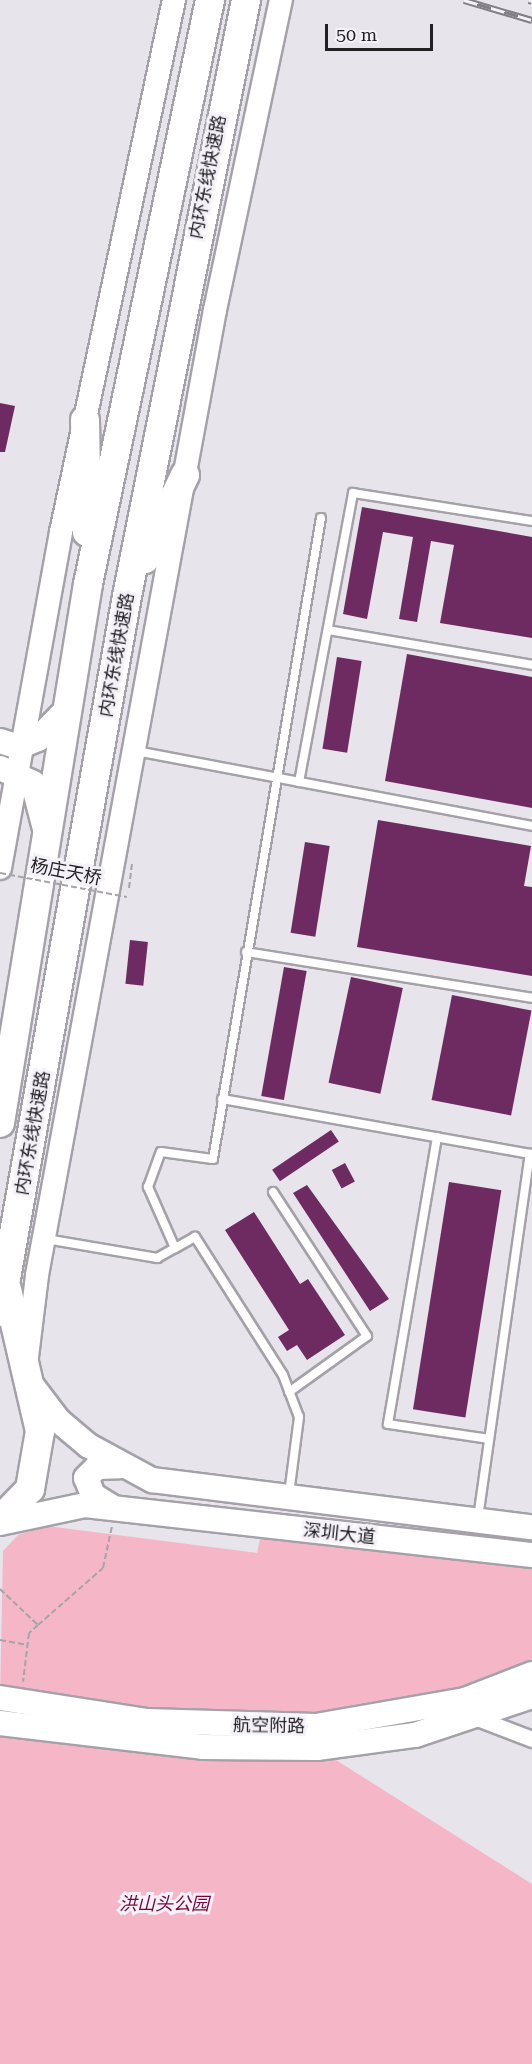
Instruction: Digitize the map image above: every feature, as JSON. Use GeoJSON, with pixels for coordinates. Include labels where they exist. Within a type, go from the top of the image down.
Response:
{"type":"FeatureCollection","features":[{"type":"Feature","properties":{"kind":"highway","name":"内环东线快速路"},"geometry":{"type":"LineString","coordinates":[[0,1123],[87,584],[210,0]]}},
{"type":"Feature","properties":{"kind":"highway","name":"内环东线快速路"},"geometry":{"type":"LineString","coordinates":[[0,1312],[128,596],[233,53],[246,0]]}},
{"type":"Feature","properties":{"kind":"highway"},"geometry":{"type":"LineString","coordinates":[[85,420],[87,584]]}},
{"type":"Feature","properties":{"kind":"highway"},"geometry":{"type":"LineString","coordinates":[[128,596],[185,475]]}},
{"type":"Feature","properties":{"kind":"highway"},"geometry":{"type":"LineString","coordinates":[[0,1522],[30,1489],[39,1462],[40,1431],[25,1376],[6,1284]]}},
{"type":"Feature","properties":{"kind":"main road"},"geometry":{"type":"LineString","coordinates":[[10,744],[38,739],[66,710]]}},
{"type":"Feature","properties":{"kind":"main road"},"geometry":{"type":"LineString","coordinates":[[7,770],[33,783],[46,836]]}},
{"type":"Feature","properties":{"kind":"main road","name":"深圳大道"},"geometry":{"type":"LineString","coordinates":[[25,1376],[59,1421],[120,1466],[152,1480],[477,1523],[532,1527]]}},
{"type":"Feature","properties":{"kind":"main road"},"geometry":{"type":"LineString","coordinates":[[114,1507],[93,1495],[86,1478],[97,1467],[120,1466]]}},
{"type":"Feature","properties":{"kind":"main road","name":"深圳大道"},"geometry":{"type":"LineString","coordinates":[[0,1522],[85,1505],[146,1509],[529,1556]]}},
{"type":"Feature","properties":{"kind":"main road","name":"航空附路"},"geometry":{"type":"LineString","coordinates":[[10,1700],[147,1721],[316,1726],[465,1700],[531,1679]]}},
{"type":"Feature","properties":{"kind":"main road","name":"航空附路"},"geometry":{"type":"LineString","coordinates":[[0,1723],[203,1747],[316,1748],[415,1735],[477,1718],[531,1679]]}},
{"type":"Feature","properties":{"kind":"street"},"geometry":{"type":"LineString","coordinates":[[0,871],[10,744],[85,420],[174,0]]}},
{"type":"Feature","properties":{"kind":"street"},"geometry":{"type":"LineString","coordinates":[[25,1376],[44,1238],[185,475],[267,59],[281,0]]}},
{"type":"Feature","properties":{"kind":"street"},"geometry":{"type":"LineString","coordinates":[[477,1718],[532,1738]]}},
{"type":"Feature","properties":{"kind":"lane"},"geometry":{"type":"LineString","coordinates":[[299,782],[353,493],[532,521]]}},
{"type":"Feature","properties":{"kind":"lane"},"geometry":{"type":"LineString","coordinates":[[176,1248],[148,1187],[160,1152],[213,1159],[274,777],[321,518]]}},
{"type":"Feature","properties":{"kind":"lane"},"geometry":{"type":"LineString","coordinates":[[328,630],[532,665]]}},
{"type":"Feature","properties":{"kind":"lane"},"geometry":{"type":"LineString","coordinates":[[134,750],[532,826]]}},
{"type":"Feature","properties":{"kind":"lane"},"geometry":{"type":"LineString","coordinates":[[246,952],[532,998]]}},
{"type":"Feature","properties":{"kind":"lane"},"geometry":{"type":"LineString","coordinates":[[222,1099],[531,1154],[477,1523]]}},
{"type":"Feature","properties":{"kind":"lane"},"geometry":{"type":"LineString","coordinates":[[437,1137],[388,1424],[489,1438]]}},
{"type":"Feature","properties":{"kind":"lane"},"geometry":{"type":"LineString","coordinates":[[273,1192],[367,1336],[289,1392]]}},
{"type":"Feature","properties":{"kind":"lane"},"geometry":{"type":"LineString","coordinates":[[44,1238],[157,1258],[195,1237],[289,1392],[299,1417],[288,1499]]}},
{"type":"Feature","properties":{"kind":"path","name":"杨庄天桥"},"geometry":{"type":"LineString","coordinates":[[0,871],[127,897],[134,863]]}},
{"type":"Feature","properties":{"kind":"path"},"geometry":{"type":"LineString","coordinates":[[10,1700],[29,1633],[103,1568],[114,1507]]}},
{"type":"Feature","properties":{"kind":"path"},"geometry":{"type":"LineString","coordinates":[[0,1589],[38,1625]]}},
{"type":"Feature","properties":{"kind":"path"},"geometry":{"type":"LineString","coordinates":[[0,1640],[27,1645]]}},
{"type":"Feature","properties":{"kind":"green space"},"geometry":{"type":"Polygon","coordinates":[[[263,1525],[532,1555],[532,1674],[316,1726],[0,1698],[3,1551],[18,1535],[47,1526],[257,1553],[263,1525]]]}},
{"type":"Feature","properties":{"kind":"green space","name":"洪山头公园"},"geometry":{"type":"Polygon","coordinates":[[[0,1723],[317,1748],[532,1884],[532,2064],[0,2064],[0,1723]]]}},
{"type":"Feature","properties":{"kind":"building"},"geometry":{"type":"Polygon","coordinates":[[[0,403],[15,406],[5,452],[0,452],[0,403]]]}},
{"type":"Feature","properties":{"kind":"building"},"geometry":{"type":"Polygon","coordinates":[[[362,507],[532,537],[532,638],[440,623],[454,545],[431,541],[417,622],[399,619],[413,537],[383,532],[367,619],[343,614],[362,507]]]}},
{"type":"Feature","properties":{"kind":"building"},"geometry":{"type":"Polygon","coordinates":[[[407,654],[532,677],[532,808],[385,781],[407,654]]]}},
{"type":"Feature","properties":{"kind":"building"},"geometry":{"type":"Polygon","coordinates":[[[337,657],[362,661],[347,753],[322,749],[337,657]]]}},
{"type":"Feature","properties":{"kind":"building"},"geometry":{"type":"Polygon","coordinates":[[[378,820],[531,846],[524,886],[532,887],[532,976],[357,947],[378,820]]]}},
{"type":"Feature","properties":{"kind":"building"},"geometry":{"type":"Polygon","coordinates":[[[305,842],[330,846],[315,937],[291,933],[305,842]]]}},
{"type":"Feature","properties":{"kind":"building"},"geometry":{"type":"Polygon","coordinates":[[[130,940],[148,942],[143,986],[125,984],[130,940]]]}},
{"type":"Feature","properties":{"kind":"building"},"geometry":{"type":"Polygon","coordinates":[[[284,967],[307,971],[284,1100],[261,1096],[284,967]]]}},
{"type":"Feature","properties":{"kind":"building"},"geometry":{"type":"Polygon","coordinates":[[[351,977],[403,988],[380,1094],[329,1083],[351,977]]]}},
{"type":"Feature","properties":{"kind":"building"},"geometry":{"type":"Polygon","coordinates":[[[452,995],[532,1010],[511,1115],[432,1100],[452,995]]]}},
{"type":"Feature","properties":{"kind":"building"},"geometry":{"type":"Polygon","coordinates":[[[331,1130],[339,1142],[280,1181],[272,1170],[331,1130]]]}},
{"type":"Feature","properties":{"kind":"building"},"geometry":{"type":"Polygon","coordinates":[[[345,1163],[355,1182],[342,1189],[332,1170],[345,1163]]]}},
{"type":"Feature","properties":{"kind":"building"},"geometry":{"type":"Polygon","coordinates":[[[449,1182],[501,1190],[465,1417],[413,1409],[449,1182]]]}},
{"type":"Feature","properties":{"kind":"building"},"geometry":{"type":"Polygon","coordinates":[[[307,1185],[389,1299],[370,1311],[293,1193],[307,1185]]]}},
{"type":"Feature","properties":{"kind":"building"},"geometry":{"type":"Polygon","coordinates":[[[254,1212],[300,1284],[308,1279],[345,1335],[307,1360],[297,1345],[287,1351],[278,1337],[289,1330],[225,1230],[254,1212]]]}},
{"type":"Feature","properties":{"kind":"railway"},"geometry":{"type":"LineString","coordinates":[[464,0],[532,20]]}}]}
